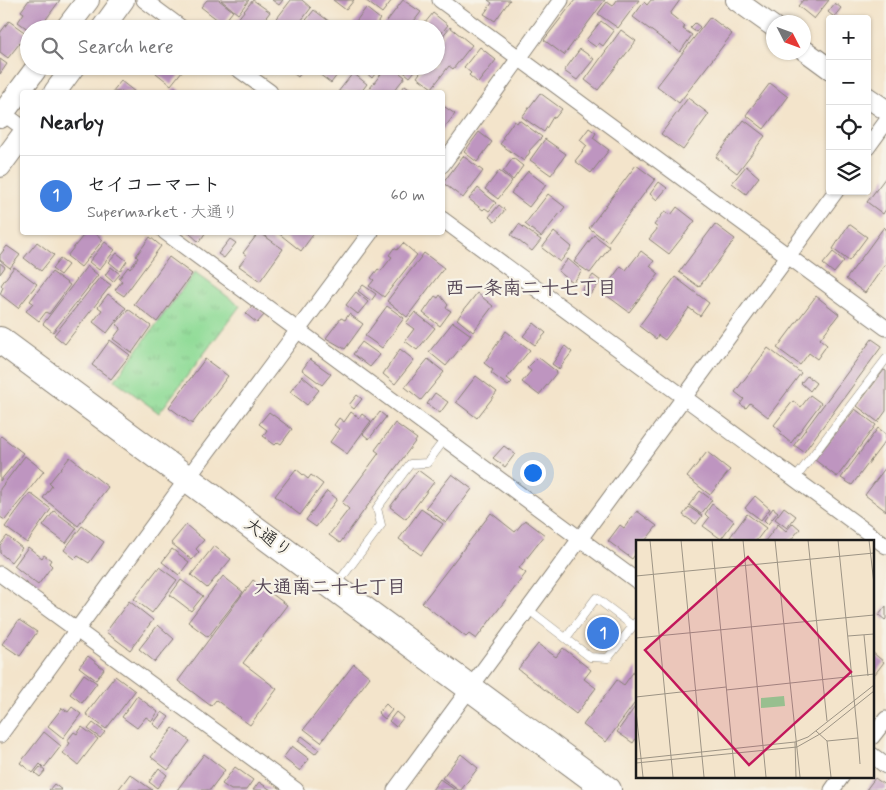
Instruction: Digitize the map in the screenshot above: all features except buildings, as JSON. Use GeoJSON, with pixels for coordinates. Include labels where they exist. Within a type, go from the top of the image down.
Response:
{"type":"FeatureCollection","features":[{"type":"Feature","properties":{"kind":"highway","name":"大通り"},"geometry":{"type":"LineString","coordinates":[[0,340],[608,790]]}},
{"type":"Feature","properties":{"kind":"main road"},"geometry":{"type":"LineString","coordinates":[[73,20],[88,0]]}},
{"type":"Feature","properties":{"kind":"main road"},"geometry":{"type":"LineString","coordinates":[[109,20],[123,0]]}},
{"type":"Feature","properties":{"kind":"main road"},"geometry":{"type":"LineString","coordinates":[[1,114],[31,75]]}},
{"type":"Feature","properties":{"kind":"main road"},"geometry":{"type":"LineString","coordinates":[[56,90],[67,75]]}},
{"type":"Feature","properties":{"kind":"main road"},"geometry":{"type":"LineString","coordinates":[[0,166],[20,139]]}},
{"type":"Feature","properties":{"kind":"street"},"geometry":{"type":"LineString","coordinates":[[144,0],[171,20]]}},
{"type":"Feature","properties":{"kind":"street"},"geometry":{"type":"LineString","coordinates":[[440,0],[886,328]]}},
{"type":"Feature","properties":{"kind":"street"},"geometry":{"type":"LineString","coordinates":[[445,161],[561,0]]}},
{"type":"Feature","properties":{"kind":"street"},"geometry":{"type":"LineString","coordinates":[[736,0],[766,21]]}},
{"type":"Feature","properties":{"kind":"street"},"geometry":{"type":"LineString","coordinates":[[811,55],[826,66]]}},
{"type":"Feature","properties":{"kind":"street"},"geometry":{"type":"LineString","coordinates":[[246,75],[267,90]]}},
{"type":"Feature","properties":{"kind":"street"},"geometry":{"type":"LineString","coordinates":[[871,100],[886,110]]}},
{"type":"Feature","properties":{"kind":"street"},"geometry":{"type":"LineString","coordinates":[[1,114],[20,126]]}},
{"type":"Feature","properties":{"kind":"street"},"geometry":{"type":"LineString","coordinates":[[871,143],[886,122]]}},
{"type":"Feature","properties":{"kind":"street"},"geometry":{"type":"LineString","coordinates":[[395,790],[581,540],[833,195]]}},
{"type":"Feature","properties":{"kind":"street"},"geometry":{"type":"LineString","coordinates":[[445,221],[685,396],[886,546]]}},
{"type":"Feature","properties":{"kind":"street"},"geometry":{"type":"LineString","coordinates":[[169,235],[636,580]]}},
{"type":"Feature","properties":{"kind":"street"},"geometry":{"type":"LineString","coordinates":[[0,735],[369,235]]}},
{"type":"Feature","properties":{"kind":"street"},"geometry":{"type":"LineString","coordinates":[[0,574],[296,790]]}},
{"type":"Feature","properties":{"kind":"street"},"geometry":{"type":"LineString","coordinates":[[874,734],[886,719]]}},
{"type":"Feature","properties":{"kind":"street"},"geometry":{"type":"LineString","coordinates":[[874,757],[886,766]]}},
{"type":"Feature","properties":{"kind":"street"},"geometry":{"type":"LineString","coordinates":[[832,790],[841,778]]}},
{"type":"Feature","properties":{"kind":"lane"},"geometry":{"type":"LineString","coordinates":[[795,479],[886,359]]}},
{"type":"Feature","properties":{"kind":"lane"},"geometry":{"type":"LineString","coordinates":[[334,587],[382,525],[377,508],[410,464],[428,463],[445,439]]}},
{"type":"Feature","properties":{"kind":"lane"},"geometry":{"type":"LineString","coordinates":[[529,610],[566,638],[590,656],[608,658],[635,623],[596,598],[566,638]]}},
{"type":"Feature","properties":{"kind":"green space"},"geometry":{"type":"Polygon","coordinates":[[[195,272],[240,306],[159,413],[115,380],[195,272]]]}},
{"type":"Feature","properties":{"kind":"place","name":"セイコーマート"},"geometry":{"type":"Point","coordinates":[603,633]}},
{"type":"Feature","properties":{"kind":"district","name":"西一条南二十七丁目"},"geometry":{"type":"Point","coordinates":[531,288]}},
{"type":"Feature","properties":{"kind":"district","name":"大通南二十七丁目"},"geometry":{"type":"Point","coordinates":[330,587]}}]}
